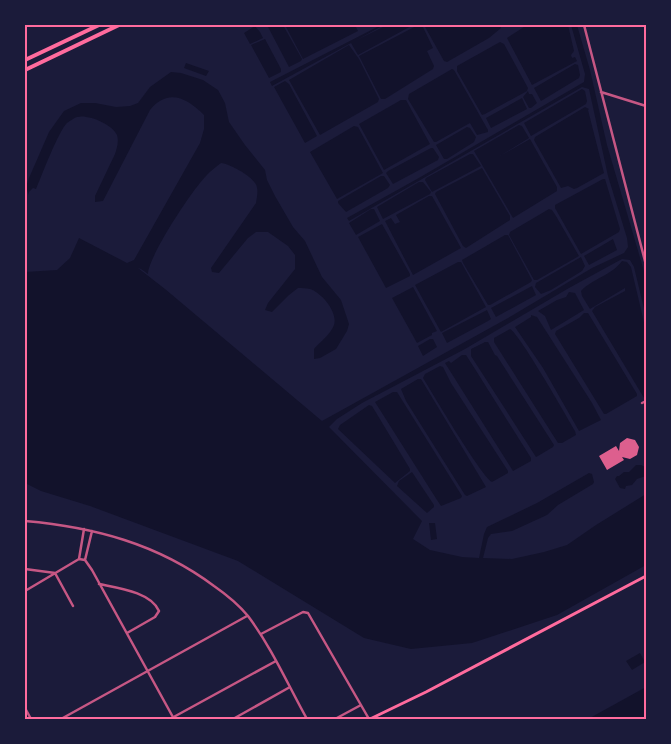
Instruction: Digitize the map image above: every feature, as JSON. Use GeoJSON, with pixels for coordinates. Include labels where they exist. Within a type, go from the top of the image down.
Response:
{"type":"FeatureCollection","features":[{"type":"Feature","properties":{"kind":"main road"},"geometry":{"type":"LineString","coordinates":[[25,60],[98,25]]}},
{"type":"Feature","properties":{"kind":"main road"},"geometry":{"type":"LineString","coordinates":[[25,70],[119,25]]}},
{"type":"Feature","properties":{"kind":"main road"},"geometry":{"type":"LineString","coordinates":[[370,719],[504,652],[646,576]]}},
{"type":"Feature","properties":{"kind":"street"},"geometry":{"type":"LineString","coordinates":[[584,25],[646,265]]}},
{"type":"Feature","properties":{"kind":"street"},"geometry":{"type":"LineString","coordinates":[[601,92],[646,106]]}},
{"type":"Feature","properties":{"kind":"street"},"geometry":{"type":"LineString","coordinates":[[642,403],[646,401]]}},
{"type":"Feature","properties":{"kind":"street"},"geometry":{"type":"LineString","coordinates":[[25,521],[65,525],[116,537],[169,557],[210,583],[237,603],[261,634],[307,719]]}},
{"type":"Feature","properties":{"kind":"street"},"geometry":{"type":"LineString","coordinates":[[79,559],[84,529]]}},
{"type":"Feature","properties":{"kind":"street"},"geometry":{"type":"LineString","coordinates":[[92,531],[85,560],[173,718],[276,661]]}},
{"type":"Feature","properties":{"kind":"street"},"geometry":{"type":"LineString","coordinates":[[25,591],[79,559],[85,560]]}},
{"type":"Feature","properties":{"kind":"street"},"geometry":{"type":"LineString","coordinates":[[25,569],[55,573]]}},
{"type":"Feature","properties":{"kind":"street"},"geometry":{"type":"LineString","coordinates":[[55,573],[73,606]]}},
{"type":"Feature","properties":{"kind":"street"},"geometry":{"type":"LineString","coordinates":[[99,584],[141,595],[156,604],[159,611],[155,617],[127,633]]}},
{"type":"Feature","properties":{"kind":"street"},"geometry":{"type":"LineString","coordinates":[[261,634],[303,612],[308,613],[370,719]]}},
{"type":"Feature","properties":{"kind":"street"},"geometry":{"type":"LineString","coordinates":[[61,719],[248,616]]}},
{"type":"Feature","properties":{"kind":"street"},"geometry":{"type":"LineString","coordinates":[[233,719],[290,687]]}},
{"type":"Feature","properties":{"kind":"street"},"geometry":{"type":"LineString","coordinates":[[335,719],[361,705]]}},
{"type":"Feature","properties":{"kind":"street"},"geometry":{"type":"LineString","coordinates":[[25,708],[31,719]]}},
{"type":"Feature","properties":{"kind":"shaded area"},"geometry":{"type":"Polygon","coordinates":[[[267,25],[283,25],[302,59],[301,61],[289,67],[267,25]]]}},
{"type":"Feature","properties":{"kind":"shaded area"},"geometry":{"type":"Polygon","coordinates":[[[285,25],[355,25],[358,31],[303,59],[285,25]]]}},
{"type":"Feature","properties":{"kind":"shaded area"},"geometry":{"type":"Polygon","coordinates":[[[384,25],[355,41],[387,25],[413,25],[358,55],[351,43],[272,86],[270,82],[384,25]]]}},
{"type":"Feature","properties":{"kind":"shaded area"},"geometry":{"type":"Polygon","coordinates":[[[418,25],[422,25],[433,48],[427,51],[434,66],[433,69],[385,99],[381,99],[359,56],[418,25]]]}},
{"type":"Feature","properties":{"kind":"shaded area"},"geometry":{"type":"Polygon","coordinates":[[[424,25],[500,25],[501,28],[489,38],[447,62],[444,61],[424,25]]]}},
{"type":"Feature","properties":{"kind":"shaded area"},"geometry":{"type":"Polygon","coordinates":[[[527,25],[568,25],[574,51],[571,55],[577,61],[532,85],[507,38],[527,25]]]}},
{"type":"Feature","properties":{"kind":"shaded area"},"geometry":{"type":"Polygon","coordinates":[[[571,25],[577,25],[590,70],[607,145],[646,278],[646,317],[634,267],[630,260],[622,259],[465,349],[362,403],[337,419],[329,427],[422,521],[413,539],[430,550],[462,557],[479,558],[487,527],[537,503],[589,473],[592,474],[593,484],[558,505],[547,515],[512,531],[491,534],[488,538],[483,558],[512,559],[567,545],[646,494],[646,565],[557,615],[472,643],[411,649],[364,638],[238,561],[90,506],[41,491],[25,483],[25,272],[57,270],[70,258],[79,238],[127,263],[134,260],[200,143],[204,129],[204,115],[184,100],[171,97],[157,103],[150,110],[103,201],[95,202],[95,196],[115,154],[118,137],[110,127],[99,121],[82,116],[77,117],[63,128],[36,189],[33,188],[29,195],[26,187],[29,178],[49,132],[64,111],[81,103],[95,103],[116,107],[130,106],[138,103],[150,87],[171,72],[203,80],[218,90],[225,103],[229,122],[265,170],[267,180],[275,196],[293,227],[305,241],[322,277],[341,300],[349,324],[347,331],[336,349],[320,358],[314,359],[314,349],[328,335],[333,328],[335,320],[328,304],[319,294],[310,289],[298,288],[272,312],[265,310],[268,303],[295,269],[295,255],[288,246],[268,232],[256,232],[248,238],[219,273],[212,272],[211,268],[256,203],[256,185],[240,170],[229,165],[221,163],[209,172],[199,184],[155,253],[148,274],[138,268],[322,421],[508,318],[592,268],[624,253],[628,247],[608,176],[589,89],[582,87],[349,221],[347,218],[584,82],[585,74],[571,25]]]}},
{"type":"Feature","properties":{"kind":"shaded area"},"geometry":{"type":"Polygon","coordinates":[[[255,26],[263,38],[250,44],[244,33],[255,26]]]}},
{"type":"Feature","properties":{"kind":"shaded area"},"geometry":{"type":"Polygon","coordinates":[[[265,39],[281,69],[281,72],[269,78],[251,45],[265,39]]]}},
{"type":"Feature","properties":{"kind":"shaded area"},"geometry":{"type":"Polygon","coordinates":[[[500,42],[504,44],[528,88],[527,91],[482,115],[457,71],[457,66],[500,42]]]}},
{"type":"Feature","properties":{"kind":"shaded area"},"geometry":{"type":"Polygon","coordinates":[[[349,45],[359,59],[379,99],[378,102],[320,135],[289,80],[349,45]]]}},
{"type":"Feature","properties":{"kind":"shaded area"},"geometry":{"type":"Polygon","coordinates":[[[186,63],[209,71],[206,76],[184,68],[186,63]]]}},
{"type":"Feature","properties":{"kind":"shaded area"},"geometry":{"type":"Polygon","coordinates":[[[575,64],[578,65],[579,78],[541,101],[534,88],[575,64]]]}},
{"type":"Feature","properties":{"kind":"shaded area"},"geometry":{"type":"Polygon","coordinates":[[[452,69],[488,132],[477,135],[470,123],[434,142],[408,99],[409,94],[452,69]]]}},
{"type":"Feature","properties":{"kind":"shaded area"},"geometry":{"type":"Polygon","coordinates":[[[285,81],[289,84],[317,136],[305,143],[274,87],[285,81]]]}},
{"type":"Feature","properties":{"kind":"shaded area"},"geometry":{"type":"Polygon","coordinates":[[[582,89],[585,91],[586,104],[531,136],[524,123],[582,89]]]}},
{"type":"Feature","properties":{"kind":"shaded area"},"geometry":{"type":"Polygon","coordinates":[[[528,91],[537,103],[531,108],[529,108],[523,97],[528,91]]]}},
{"type":"Feature","properties":{"kind":"shaded area"},"geometry":{"type":"Polygon","coordinates":[[[522,98],[527,109],[491,128],[486,118],[522,98]]]}},
{"type":"Feature","properties":{"kind":"shaded area"},"geometry":{"type":"Polygon","coordinates":[[[401,100],[406,100],[430,144],[384,170],[359,124],[401,100]]]}},
{"type":"Feature","properties":{"kind":"shaded area"},"geometry":{"type":"Polygon","coordinates":[[[585,107],[589,109],[604,173],[577,188],[574,189],[568,186],[561,188],[534,140],[535,137],[585,107]]]}},
{"type":"Feature","properties":{"kind":"shaded area"},"geometry":{"type":"Polygon","coordinates":[[[519,125],[522,126],[529,138],[500,156],[530,139],[557,187],[557,191],[513,218],[474,151],[519,125]]]}},
{"type":"Feature","properties":{"kind":"shaded area"},"geometry":{"type":"Polygon","coordinates":[[[354,126],[358,127],[383,173],[337,199],[310,152],[354,126]]]}},
{"type":"Feature","properties":{"kind":"shaded area"},"geometry":{"type":"Polygon","coordinates":[[[467,127],[470,128],[476,137],[474,142],[444,159],[436,145],[467,127]]]}},
{"type":"Feature","properties":{"kind":"shaded area"},"geometry":{"type":"Polygon","coordinates":[[[431,148],[439,157],[438,160],[393,184],[386,173],[388,171],[431,148]]]}},
{"type":"Feature","properties":{"kind":"shaded area"},"geometry":{"type":"Polygon","coordinates":[[[473,154],[481,166],[432,192],[425,180],[426,178],[473,154]]]}},
{"type":"Feature","properties":{"kind":"shaded area"},"geometry":{"type":"Polygon","coordinates":[[[482,168],[510,216],[510,220],[466,248],[463,246],[435,194],[482,168]]]}},
{"type":"Feature","properties":{"kind":"shaded area"},"geometry":{"type":"Polygon","coordinates":[[[384,176],[390,185],[388,188],[346,212],[338,203],[338,201],[384,176]]]}},
{"type":"Feature","properties":{"kind":"shaded area"},"geometry":{"type":"Polygon","coordinates":[[[605,179],[620,229],[619,232],[581,254],[555,205],[605,179]]]}},
{"type":"Feature","properties":{"kind":"shaded area"},"geometry":{"type":"Polygon","coordinates":[[[419,182],[423,182],[431,192],[430,194],[383,219],[377,207],[419,182]]]}},
{"type":"Feature","properties":{"kind":"shaded area"},"geometry":{"type":"Polygon","coordinates":[[[432,196],[461,248],[413,275],[385,221],[391,218],[395,224],[400,222],[396,215],[432,196]]]}},
{"type":"Feature","properties":{"kind":"shaded area"},"geometry":{"type":"Polygon","coordinates":[[[374,209],[380,221],[356,235],[349,223],[374,209]]]}},
{"type":"Feature","properties":{"kind":"shaded area"},"geometry":{"type":"Polygon","coordinates":[[[549,209],[556,216],[579,256],[534,280],[509,235],[510,232],[549,209]]]}},
{"type":"Feature","properties":{"kind":"shaded area"},"geometry":{"type":"Polygon","coordinates":[[[382,224],[410,274],[410,276],[386,288],[358,237],[382,224]]]}},
{"type":"Feature","properties":{"kind":"shaded area"},"geometry":{"type":"Polygon","coordinates":[[[508,235],[532,280],[488,305],[462,260],[508,235]]]}},
{"type":"Feature","properties":{"kind":"shaded area"},"geometry":{"type":"Polygon","coordinates":[[[613,239],[617,250],[589,265],[584,256],[613,239]]]}},
{"type":"Feature","properties":{"kind":"shaded area"},"geometry":{"type":"Polygon","coordinates":[[[581,257],[585,266],[582,271],[541,294],[535,287],[536,283],[581,257]]]}},
{"type":"Feature","properties":{"kind":"shaded area"},"geometry":{"type":"Polygon","coordinates":[[[622,261],[627,262],[631,267],[646,331],[646,397],[644,398],[592,311],[595,307],[625,291],[625,288],[590,309],[581,291],[613,270],[622,261]]]}},
{"type":"Feature","properties":{"kind":"shaded area"},"geometry":{"type":"Polygon","coordinates":[[[461,262],[486,307],[441,332],[415,285],[461,262]]]}},
{"type":"Feature","properties":{"kind":"shaded area"},"geometry":{"type":"Polygon","coordinates":[[[532,286],[536,295],[496,317],[491,308],[532,286]]]}},
{"type":"Feature","properties":{"kind":"shaded area"},"geometry":{"type":"Polygon","coordinates":[[[413,287],[437,331],[417,343],[392,298],[413,287]]]}},
{"type":"Feature","properties":{"kind":"shaded area"},"geometry":{"type":"Polygon","coordinates":[[[569,292],[575,293],[584,310],[551,330],[545,316],[538,311],[566,297],[569,292]]]}},
{"type":"Feature","properties":{"kind":"shaded area"},"geometry":{"type":"Polygon","coordinates":[[[487,310],[491,319],[447,343],[442,333],[487,310]]]}},
{"type":"Feature","properties":{"kind":"shaded area"},"geometry":{"type":"Polygon","coordinates":[[[584,313],[588,313],[637,394],[637,396],[606,414],[604,414],[555,334],[556,331],[579,318],[584,313]]]}},
{"type":"Feature","properties":{"kind":"shaded area"},"geometry":{"type":"Polygon","coordinates":[[[531,315],[537,317],[601,420],[579,431],[543,368],[515,327],[531,317],[531,315]]]}},
{"type":"Feature","properties":{"kind":"shaded area"},"geometry":{"type":"Polygon","coordinates":[[[510,329],[532,359],[575,431],[576,435],[562,443],[558,443],[494,342],[494,338],[510,329]]]}},
{"type":"Feature","properties":{"kind":"shaded area"},"geometry":{"type":"Polygon","coordinates":[[[433,339],[437,347],[423,356],[418,346],[433,339]]]}},
{"type":"Feature","properties":{"kind":"shaded area"},"geometry":{"type":"Polygon","coordinates":[[[488,342],[554,445],[536,457],[471,356],[471,349],[488,342]]]}},
{"type":"Feature","properties":{"kind":"shaded area"},"geometry":{"type":"Polygon","coordinates":[[[462,355],[466,355],[531,458],[531,461],[513,471],[445,363],[449,361],[451,363],[462,355]]]}},
{"type":"Feature","properties":{"kind":"shaded area"},"geometry":{"type":"Polygon","coordinates":[[[440,366],[443,367],[451,383],[508,471],[508,473],[492,482],[468,451],[423,378],[425,374],[440,366]]]}},
{"type":"Feature","properties":{"kind":"shaded area"},"geometry":{"type":"Polygon","coordinates":[[[421,379],[486,487],[467,496],[465,495],[406,401],[401,389],[421,379]]]}},
{"type":"Feature","properties":{"kind":"shaded area"},"geometry":{"type":"Polygon","coordinates":[[[393,392],[397,392],[462,496],[461,498],[441,506],[437,500],[375,402],[393,392]]]}},
{"type":"Feature","properties":{"kind":"shaded area"},"geometry":{"type":"Polygon","coordinates":[[[369,405],[372,406],[410,469],[395,483],[338,429],[340,425],[369,405]]]}},
{"type":"Feature","properties":{"kind":"shaded area"},"geometry":{"type":"Polygon","coordinates":[[[636,465],[645,467],[646,476],[637,479],[632,485],[626,486],[625,489],[620,488],[615,479],[617,476],[624,472],[629,472],[636,465]]]}},
{"type":"Feature","properties":{"kind":"shaded area"},"geometry":{"type":"Polygon","coordinates":[[[412,472],[434,505],[427,513],[397,486],[399,481],[412,472]]]}},
{"type":"Feature","properties":{"kind":"shaded area"},"geometry":{"type":"Polygon","coordinates":[[[429,523],[435,523],[437,539],[431,540],[429,523]]]}},
{"type":"Feature","properties":{"kind":"shaded area"},"geometry":{"type":"Polygon","coordinates":[[[640,653],[645,662],[632,670],[626,661],[640,653]]]}},
{"type":"Feature","properties":{"kind":"shaded area"},"geometry":{"type":"Polygon","coordinates":[[[646,687],[646,719],[588,719],[646,687]]]}},
{"type":"Feature","properties":{"kind":"building"},"geometry":{"type":"Polygon","coordinates":[[[627,438],[635,440],[639,447],[637,455],[630,459],[622,457],[624,460],[607,470],[599,456],[616,446],[619,451],[620,443],[627,438]]]}}]}
